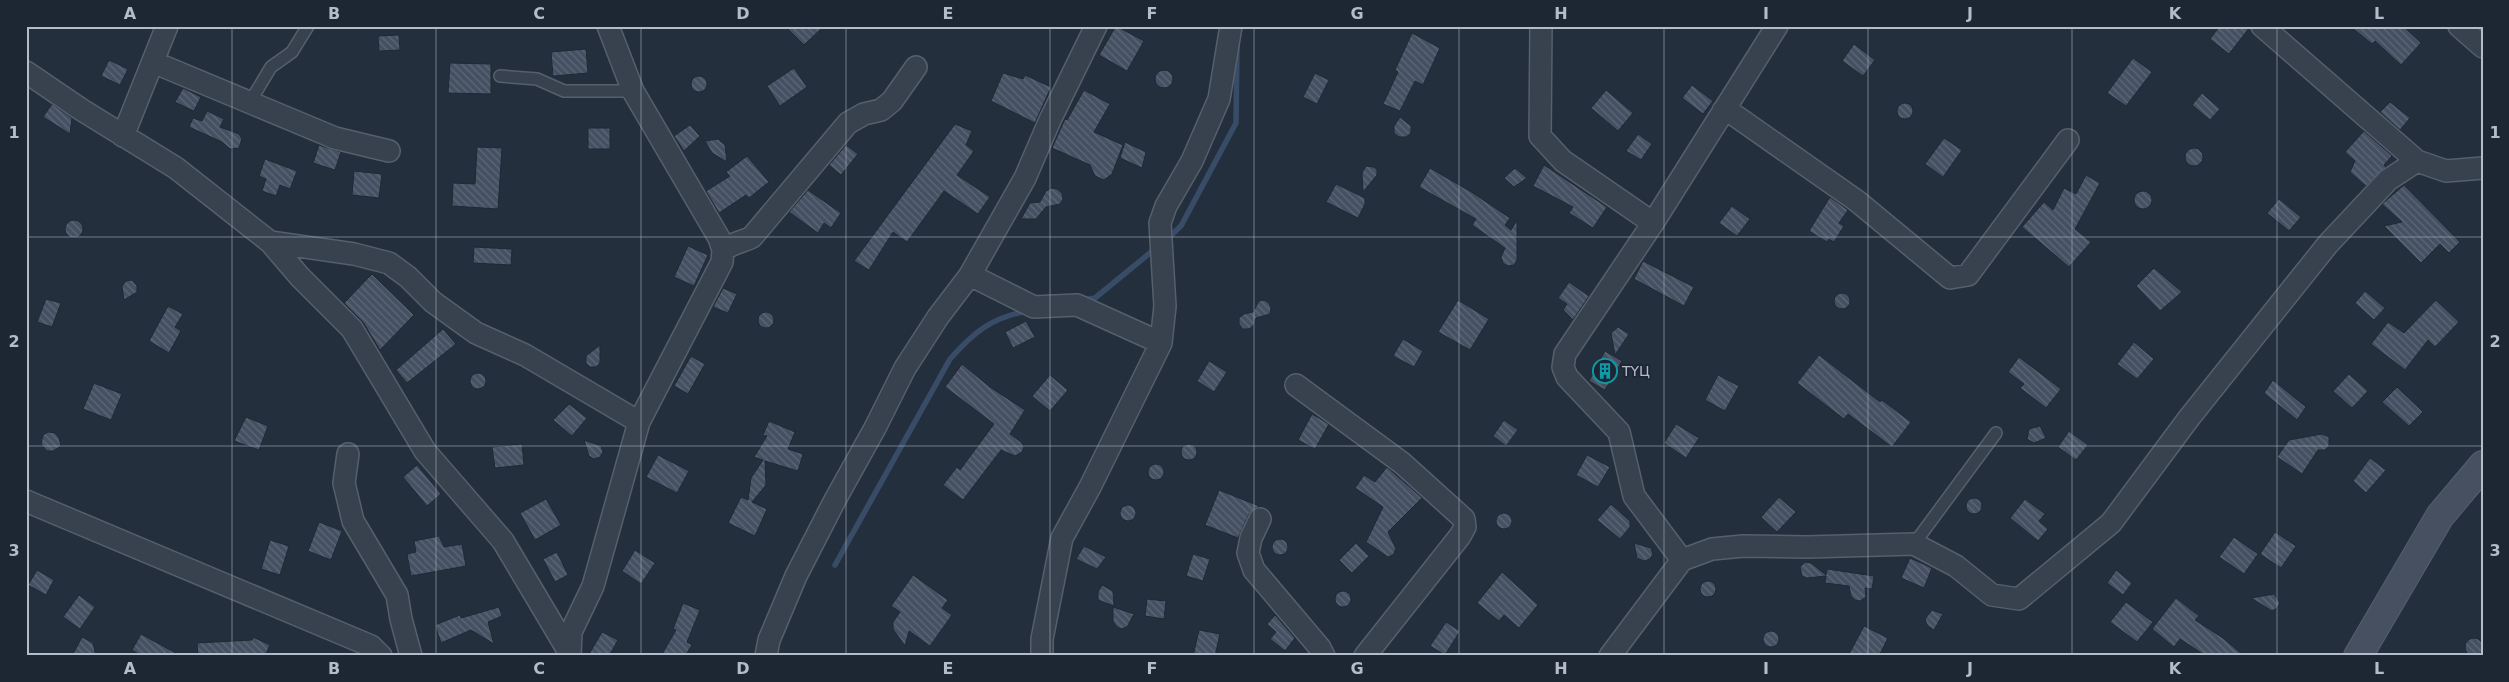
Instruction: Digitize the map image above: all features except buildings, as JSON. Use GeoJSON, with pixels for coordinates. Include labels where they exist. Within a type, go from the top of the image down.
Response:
{"type":"FeatureCollection","features":[{"type":"Feature","properties":{"kind":"main road"},"geometry":{"type":"LineString","coordinates":[[2358,656],[2440,516],[2483,465]]}},
{"type":"Feature","properties":{"kind":"street"},"geometry":{"type":"LineString","coordinates":[[123,136],[167,26]]}},
{"type":"Feature","properties":{"kind":"street"},"geometry":{"type":"LineString","coordinates":[[570,654],[571,632],[593,586],[639,422],[722,262],[723,250],[719,238],[633,91],[608,26]]}},
{"type":"Feature","properties":{"kind":"street"},"geometry":{"type":"LineString","coordinates":[[766,656],[769,640],[796,576],[905,368],[938,317],[970,275],[1025,178],[1050,120],[1096,26]]}},
{"type":"Feature","properties":{"kind":"street"},"geometry":{"type":"LineString","coordinates":[[1042,656],[1042,639],[1062,538],[1090,487],[1160,343],[1165,306],[1160,223],[1166,206],[1192,161],[1219,99],[1231,26]]}},
{"type":"Feature","properties":{"kind":"street"},"geometry":{"type":"LineString","coordinates":[[1541,26],[1540,136],[1563,161],[1653,223]]}},
{"type":"Feature","properties":{"kind":"street"},"geometry":{"type":"LineString","coordinates":[[1682,560],[1634,496],[1619,432],[1567,377],[1563,367],[1565,354],[1653,223],[1777,26]]}},
{"type":"Feature","properties":{"kind":"street"},"geometry":{"type":"LineString","coordinates":[[2262,26],[2418,161],[2446,171],[2483,168]]}},
{"type":"Feature","properties":{"kind":"street"},"geometry":{"type":"LineString","coordinates":[[2459,26],[2483,47]]}},
{"type":"Feature","properties":{"kind":"street"},"geometry":{"type":"LineString","coordinates":[[154,62],[335,138],[389,150]]}},
{"type":"Feature","properties":{"kind":"street"},"geometry":{"type":"LineString","coordinates":[[723,250],[734,242],[744,242],[752,237],[848,123],[864,114],[881,110],[892,101],[916,67]]}},
{"type":"Feature","properties":{"kind":"street"},"geometry":{"type":"LineString","coordinates":[[26,72],[123,136],[176,168],[270,242],[300,277],[352,329],[425,451],[503,541],[570,654]]}},
{"type":"Feature","properties":{"kind":"street"},"geometry":{"type":"LineString","coordinates":[[1723,111],[1730,112],[1857,201],[1950,278],[1959,279],[1968,275],[2068,140]]}},
{"type":"Feature","properties":{"kind":"street"},"geometry":{"type":"LineString","coordinates":[[1610,656],[1682,560],[1712,549],[1743,546],[1807,547],[1914,544],[1956,566],[1992,595],[2019,600],[2111,522],[2189,418],[2328,244],[2388,180],[2418,161]]}},
{"type":"Feature","properties":{"kind":"street"},"geometry":{"type":"LineString","coordinates":[[270,242],[354,254],[389,263],[408,277],[433,302],[476,333],[525,355],[639,422]]}},
{"type":"Feature","properties":{"kind":"street"},"geometry":{"type":"LineString","coordinates":[[970,275],[1034,307],[1077,305],[1160,343]]}},
{"type":"Feature","properties":{"kind":"street"},"geometry":{"type":"LineString","coordinates":[[1296,385],[1402,463],[1464,519],[1465,527],[1460,536],[1365,656]]}},
{"type":"Feature","properties":{"kind":"street"},"geometry":{"type":"LineString","coordinates":[[348,454],[344,483],[353,521],[397,595],[411,656]]}},
{"type":"Feature","properties":{"kind":"street"},"geometry":{"type":"LineString","coordinates":[[26,501],[371,646],[381,656]]}},
{"type":"Feature","properties":{"kind":"street"},"geometry":{"type":"LineString","coordinates":[[1260,519],[1251,538],[1248,552],[1254,570],[1320,648],[1324,656]]}},
{"type":"Feature","properties":{"kind":"lane"},"geometry":{"type":"LineString","coordinates":[[250,102],[271,67],[292,52],[308,26]]}},
{"type":"Feature","properties":{"kind":"lane"},"geometry":{"type":"LineString","coordinates":[[500,76],[537,79],[564,92],[633,91]]}},
{"type":"Feature","properties":{"kind":"lane"},"geometry":{"type":"LineString","coordinates":[[1914,544],[1996,434]]}},
{"type":"Feature","properties":{"kind":"waterway"},"geometry":{"type":"LineString","coordinates":[[1167,239],[1181,226],[1236,123],[1237,46]]}},
{"type":"Feature","properties":{"kind":"waterway"},"geometry":{"type":"LineString","coordinates":[[1083,300],[1095,298],[1156,248]]}},
{"type":"Feature","properties":{"kind":"waterway"},"geometry":{"type":"LineString","coordinates":[[835,565],[950,359],[975,334],[993,322],[1027,311]]}},
{"type":"Feature","properties":{"kind":"place","name":"ТҮЦ"},"geometry":{"type":"Point","coordinates":[1605,371]}}]}
